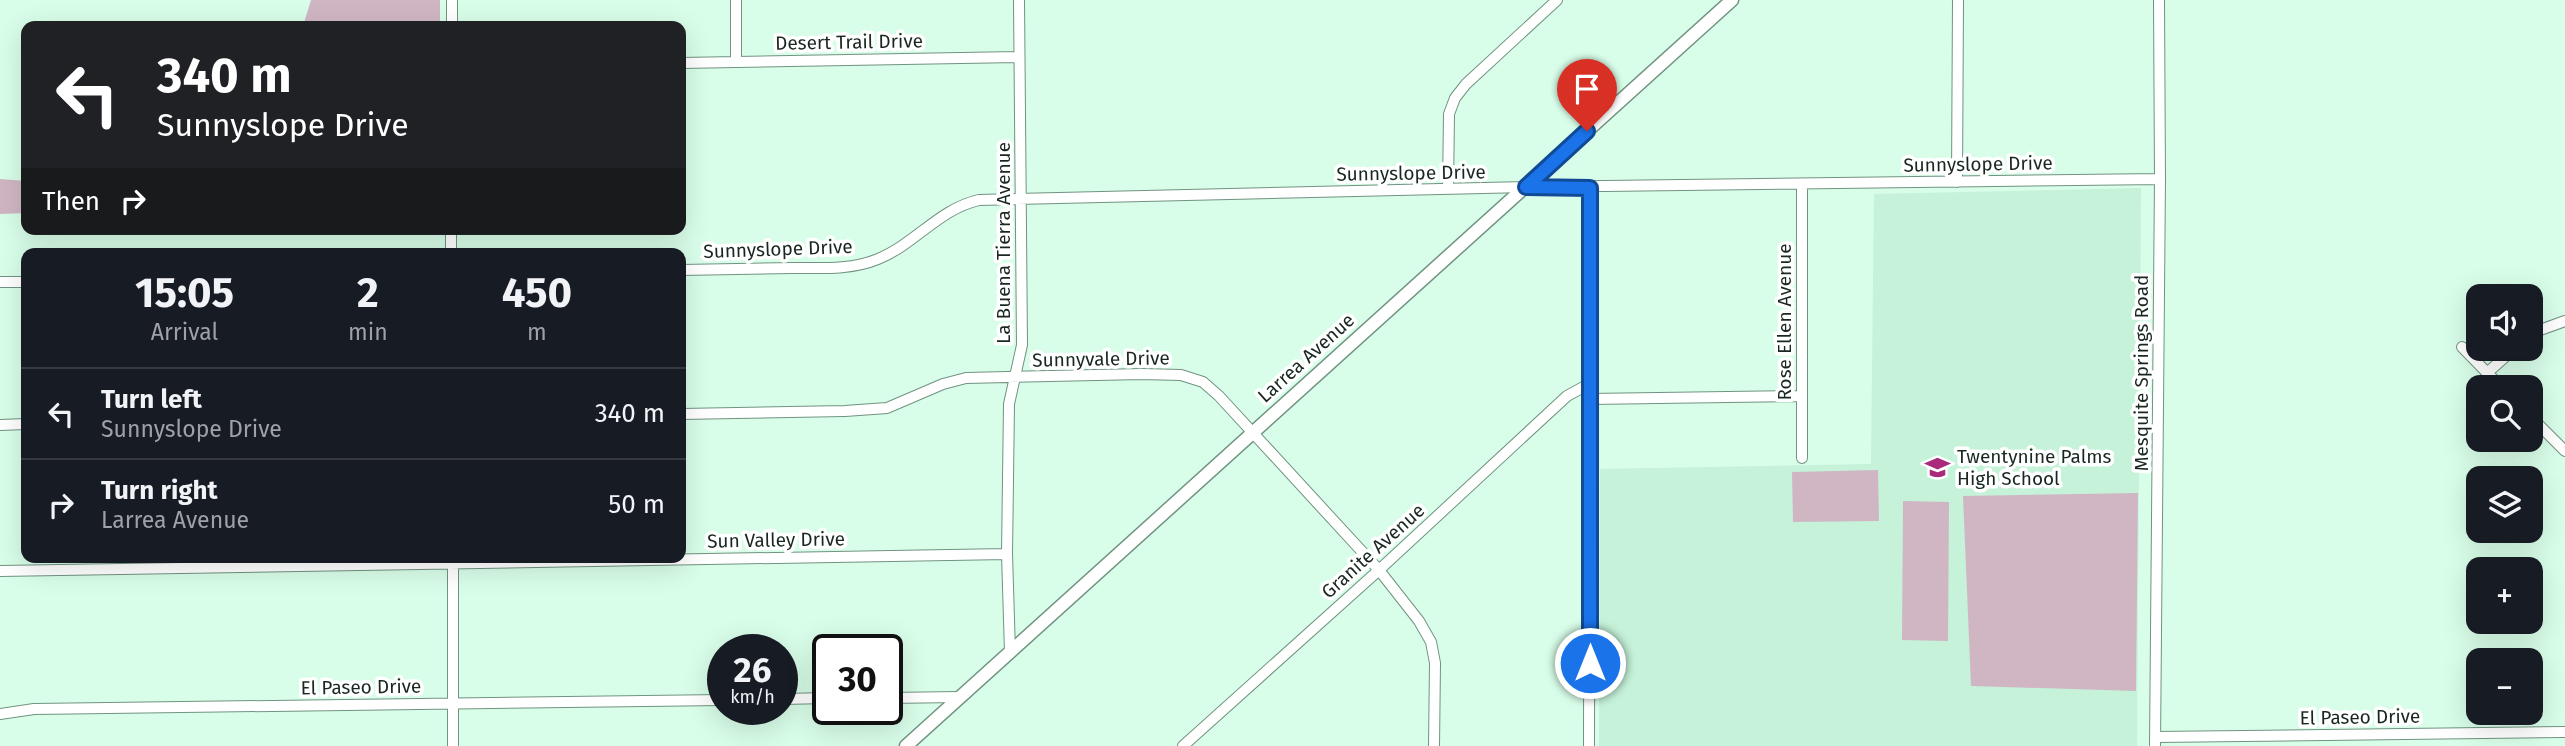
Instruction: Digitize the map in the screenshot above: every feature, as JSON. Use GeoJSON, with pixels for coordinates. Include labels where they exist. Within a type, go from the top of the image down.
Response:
{"type":"FeatureCollection","features":[{"type":"Feature","properties":{"kind":"main road","name":"Larrea Avenue"},"geometry":{"type":"LineString","coordinates":[[906,746],[1732,0]]}},
{"type":"Feature","properties":{"kind":"street"},"geometry":{"type":"LineString","coordinates":[[452,0],[452,21]]}},
{"type":"Feature","properties":{"kind":"street"},"geometry":{"type":"LineString","coordinates":[[736,0],[736,62]]}},
{"type":"Feature","properties":{"kind":"street","name":"La Buena Tierra Avenue"},"geometry":{"type":"LineString","coordinates":[[1010,652],[1007,554],[1009,404],[1022,345],[1019,0]]}},
{"type":"Feature","properties":{"kind":"street"},"geometry":{"type":"LineString","coordinates":[[1448,190],[1449,114],[1455,98],[1466,84],[1558,0]]}},
{"type":"Feature","properties":{"kind":"street"},"geometry":{"type":"LineString","coordinates":[[1957,182],[1958,0]]}},
{"type":"Feature","properties":{"kind":"street","name":"Mesquite Springs Road"},"geometry":{"type":"LineString","coordinates":[[2155,742],[2159,0]]}},
{"type":"Feature","properties":{"kind":"street","name":"Desert Trail Drive"},"geometry":{"type":"LineString","coordinates":[[686,63],[1019,57]]}},
{"type":"Feature","properties":{"kind":"street","name":"Sunnyslope Drive"},"geometry":{"type":"LineString","coordinates":[[686,270],[860,265],[889,254],[916,237],[941,216],[968,202],[1021,198],[1526,187],[2160,179]]}},
{"type":"Feature","properties":{"kind":"street","name":"Rose Ellen Avenue"},"geometry":{"type":"LineString","coordinates":[[1802,185],[1802,458]]}},
{"type":"Feature","properties":{"kind":"street"},"geometry":{"type":"LineString","coordinates":[[1589,746],[1590,188]]}},
{"type":"Feature","properties":{"kind":"street"},"geometry":{"type":"LineString","coordinates":[[0,282],[21,282]]}},
{"type":"Feature","properties":{"kind":"street"},"geometry":{"type":"LineString","coordinates":[[2543,329],[2565,321]]}},
{"type":"Feature","properties":{"kind":"street"},"geometry":{"type":"LineString","coordinates":[[2462,347],[2487,373],[2500,361]]}},
{"type":"Feature","properties":{"kind":"street","name":"Sunnyvale Drive"},"geometry":{"type":"LineString","coordinates":[[686,414],[887,408],[943,384],[966,378],[1142,374],[1181,375],[1203,382],[1379,570],[1407,604],[1431,642],[1434,663],[1434,746]]}},
{"type":"Feature","properties":{"kind":"street","name":"Granite Avenue"},"geometry":{"type":"LineString","coordinates":[[1183,746],[1567,396],[1589,384]]}},
{"type":"Feature","properties":{"kind":"street"},"geometry":{"type":"LineString","coordinates":[[1589,399],[1802,396]]}},
{"type":"Feature","properties":{"kind":"street"},"geometry":{"type":"LineString","coordinates":[[0,425],[21,424]]}},
{"type":"Feature","properties":{"kind":"street"},"geometry":{"type":"LineString","coordinates":[[2543,429],[2565,451]]}},
{"type":"Feature","properties":{"kind":"street","name":"Sun Valley Drive"},"geometry":{"type":"LineString","coordinates":[[686,558],[1007,554]]}},
{"type":"Feature","properties":{"kind":"street","name":"Sun Valley Drive"},"geometry":{"type":"LineString","coordinates":[[0,571],[362,563]]}},
{"type":"Feature","properties":{"kind":"street"},"geometry":{"type":"LineString","coordinates":[[453,563],[453,746]]}},
{"type":"Feature","properties":{"kind":"street"},"geometry":{"type":"LineString","coordinates":[[903,698],[959,697]]}},
{"type":"Feature","properties":{"kind":"street","name":"El Paseo Drive"},"geometry":{"type":"LineString","coordinates":[[0,714],[34,709],[707,700]]}},
{"type":"Feature","properties":{"kind":"street","name":"El Paseo Drive"},"geometry":{"type":"LineString","coordinates":[[2155,742],[2565,732]]}},
{"type":"Feature","properties":{"kind":"shaded area"},"geometry":{"type":"Polygon","coordinates":[[[311,0],[440,0],[440,21],[305,21],[311,0]]]}},
{"type":"Feature","properties":{"kind":"shaded area"},"geometry":{"type":"Polygon","coordinates":[[[0,179],[21,181],[21,213],[0,214],[0,179]]]}},
{"type":"Feature","properties":{"kind":"shaded area","name":"Twentynine Palms High School"},"geometry":{"type":"Polygon","coordinates":[[[2141,188],[2137,746],[1599,746],[1600,469],[1871,464],[1874,194],[2141,188]]]}},
{"type":"Feature","properties":{"kind":"shaded area"},"geometry":{"type":"Polygon","coordinates":[[[1878,470],[1879,521],[1793,522],[1792,472],[1878,470]]]}},
{"type":"Feature","properties":{"kind":"shaded area"},"geometry":{"type":"Polygon","coordinates":[[[2138,493],[2136,691],[1971,686],[1963,496],[2138,493]]]}},
{"type":"Feature","properties":{"kind":"shaded area"},"geometry":{"type":"Polygon","coordinates":[[[1903,501],[1949,502],[1948,641],[1902,640],[1903,501]]]}},
{"type":"Feature","properties":{"kind":"place","name":"Twentynine Palms High School"},"geometry":{"type":"Point","coordinates":[1937,467]}},
{"type":"Feature","properties":{"kind":"route"},"geometry":{"type":"LineString","coordinates":[[1587,131],[1526,187],[1590,188],[1590,663]]}}]}
